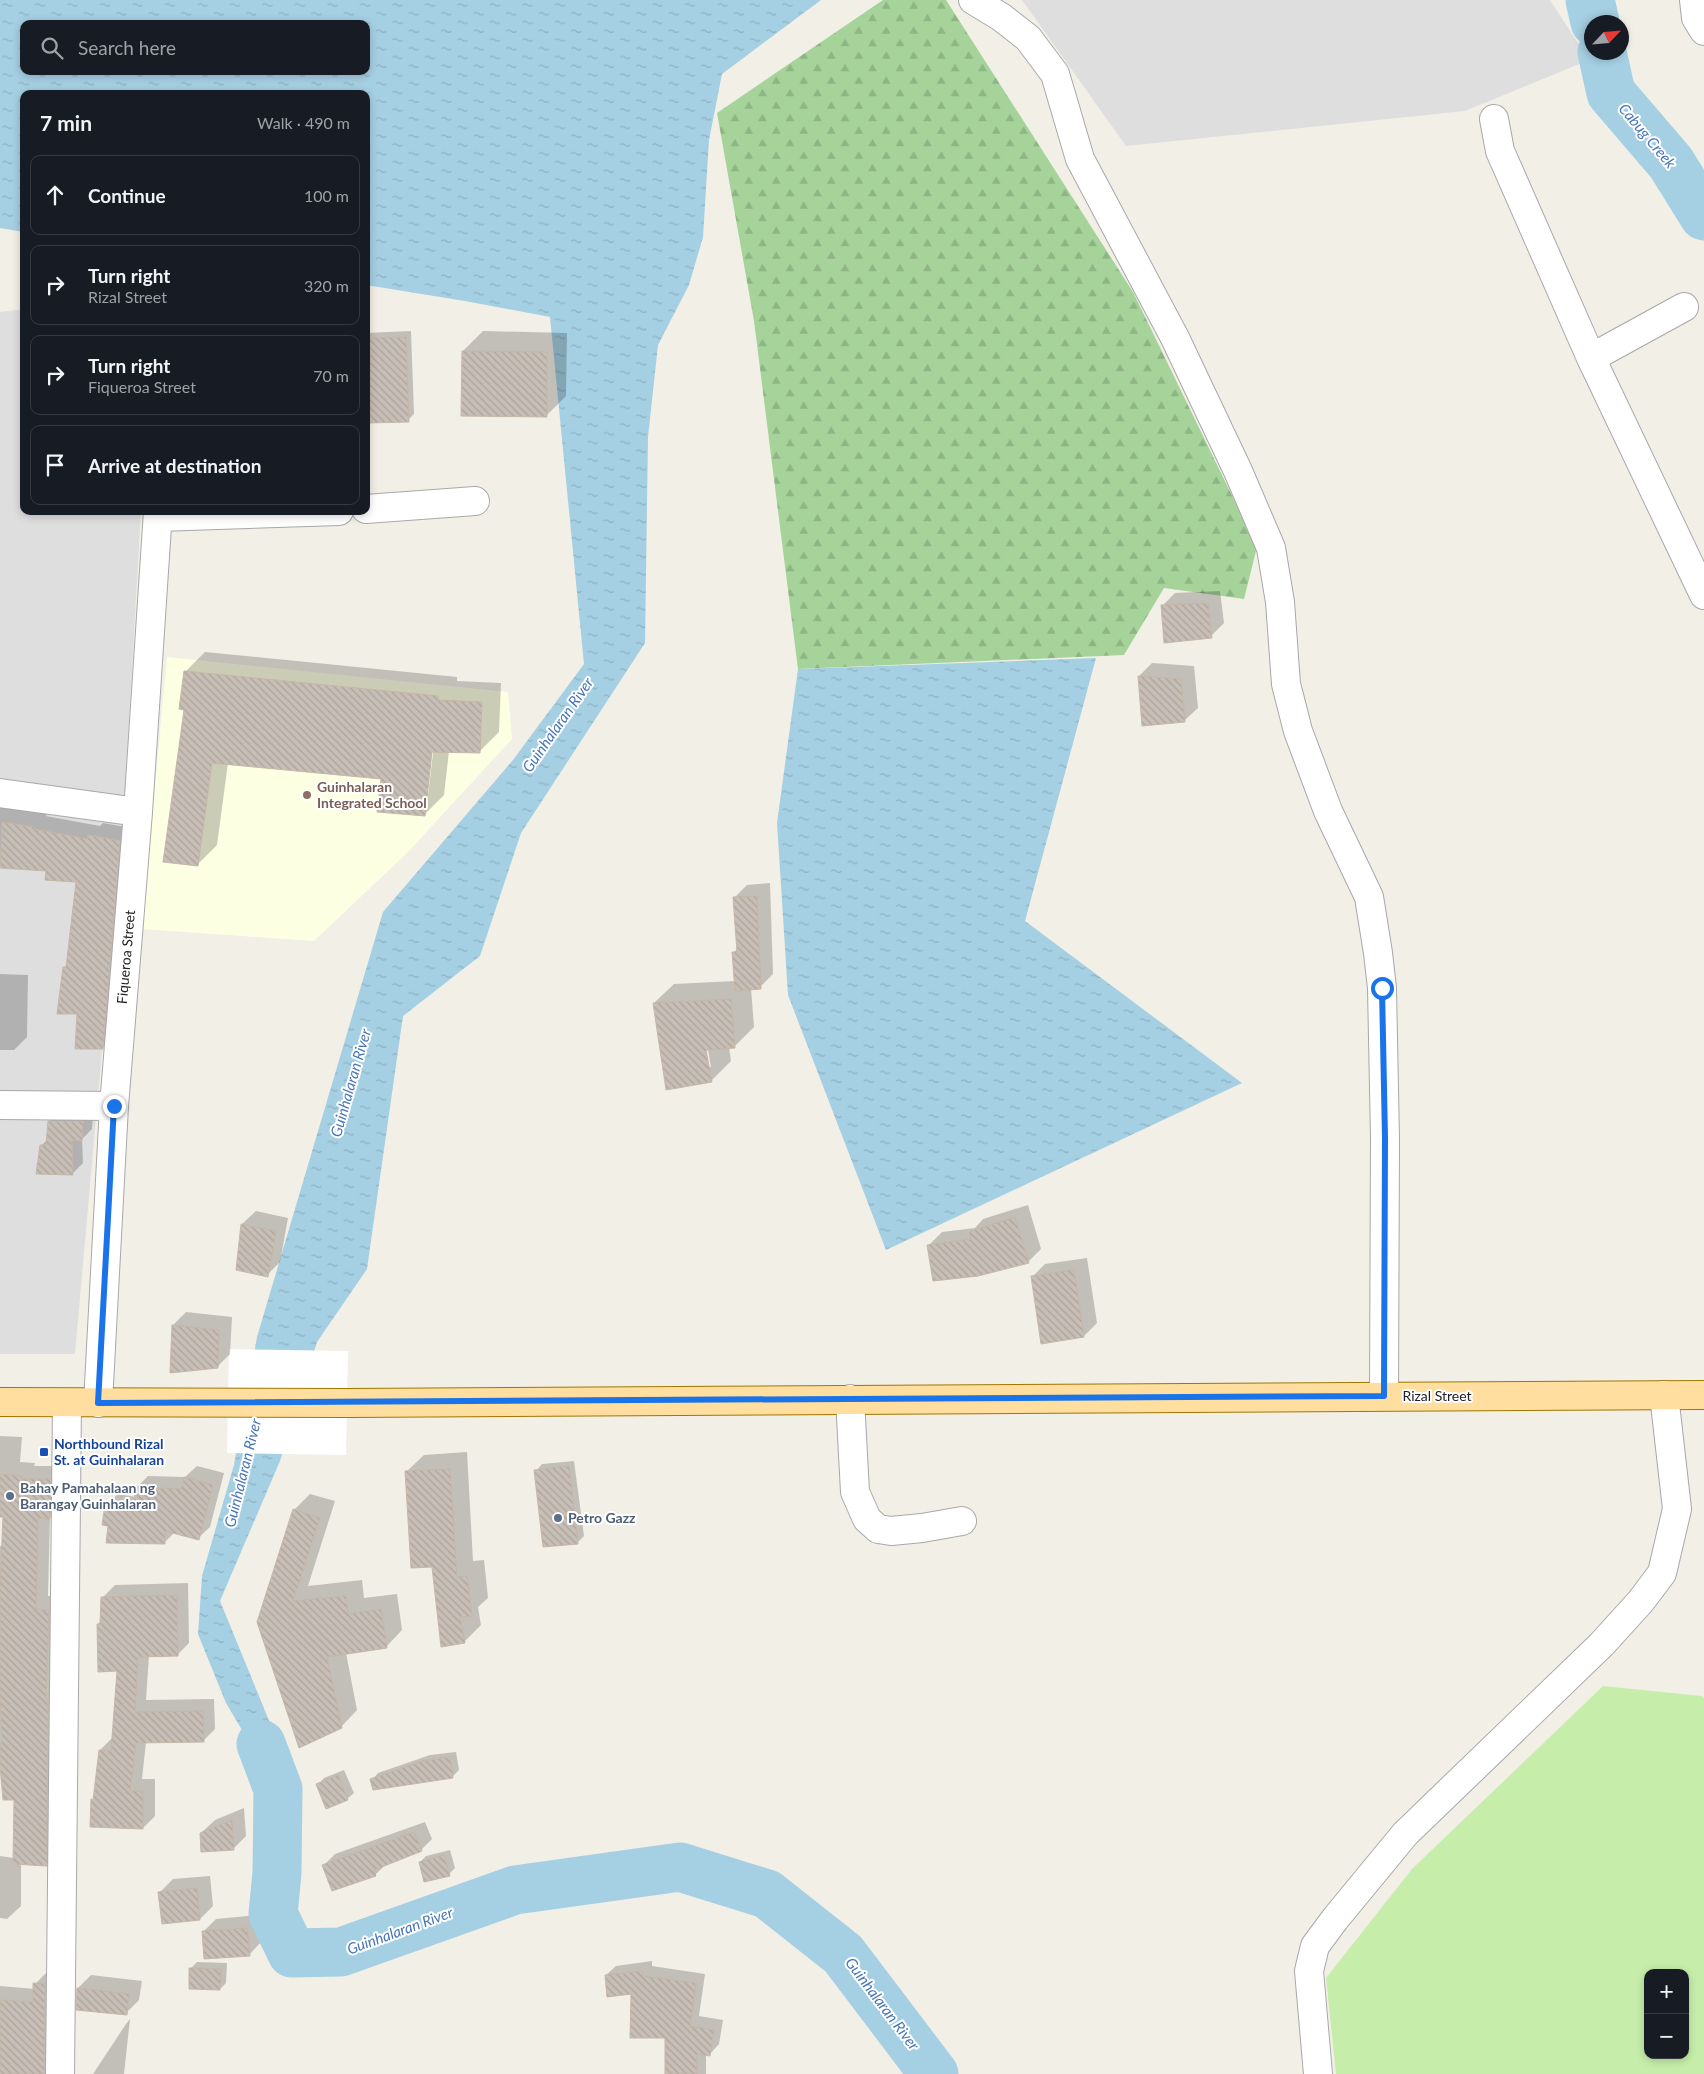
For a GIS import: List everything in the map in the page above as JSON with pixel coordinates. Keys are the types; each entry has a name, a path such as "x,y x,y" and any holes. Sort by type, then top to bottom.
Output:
{"main road":[{"name":"Rizal Street","path":"0,1402 1704,1395"}],"street":[{"path":"973,0 1001,17 1028,38 1055,74 1080,159 1174,338 1238,471 1271,548 1280,602 1286,684 1298,731 1328,811 1368,897 1378,953 1382,988 1385,1138 1384,1396"},
{"path":"1694,0 1696,18 1704,32"},
{"path":"1494,119 1500,151 1591,358 1704,595"},
{"path":"1591,358 1684,307"},
{"path":"370,509 475,501"},
{"name":"Fiqueroa Street","path":"98,1403 114,1106 138,812 158,515"},
{"path":"0,792 138,812"},
{"path":"0,1105 114,1106"},
{"path":"1318,2074 1308,1971 1316,1946 1334,1919 1405,1834 1602,1644 1641,1601 1662,1573 1677,1509 1664,1395"},
{"path":"850,1399 855,1492 867,1519 878,1529 891,1531 962,1521"},
{"path":"60,2074 67,1403"}],"shaded area":[{"path":"1022,0 1550,0 1584,52 1584,60 1589,60 1465,111 1126,146"},
{"path":"20,310 20,515 141,515 125,792 75,1354 0,1354 0,312"},
{"name":"Guinhalaran Integrated School","path":"167,657 508,692 512,739 408,852 314,941 142,929"}],"green space":[{"path":"883,0 946,0 1133,292 1257,547 1244,599 1164,588 1124,655 798,669 754,321 717,113"},
{"path":"1603,1686 1702,1696 1704,1698 1704,2074 1336,2074 1326,1978 1412,1869"}],"water":[{"path":"0,0 821,0 722,74 709,140 703,237 689,285 658,345 648,437 645,643 521,833 480,956 403,1016 367,1269 317,1342 280,1461 220,1601 284,1757 288,1807 273,1807 255,1752 226,1703 198,1634 202,1576 234,1465 257,1337 383,912 513,760 584,664 550,317 370,286 370,90 20,90 20,231 0,228"},
{"path":"1096,658 1025,921 1242,1083 886,1250 788,995 777,823 798,669"}],"pier":[{"path":"229,1349 348,1351 346,1455 227,1453"}],"building":[{"path":"406,337 409,422 370,423 370,338"},
{"path":"462,351 547,352 547,417 461,416"},
{"path":"1208,603 1212,638 1164,643 1161,605"},
{"path":"184,671 438,696 438,700 482,702 480,753 432,752 425,816 377,812 381,779 212,763 198,866 163,862 184,710 179,709"},
{"path":"1138,676 1181,679 1185,722 1142,726"},
{"path":"2,822 88,839 88,835 120,841 103,1049 75,1049 77,1014 57,1014 63,967 66,967 76,882 45,880 46,871 0,868"},
{"path":"757,896 761,989 735,991 732,952 737,952 733,897"},
{"path":"731,999 735,1048 706,1050 712,1082 666,1090 653,1003"},
{"path":"48,1121 83,1121 82,1141 72,1140 73,1175 36,1174 40,1145 46,1145"},
{"path":"1015,1217 1029,1263 978,1276 933,1281 927,1245 971,1239 969,1232"},
{"path":"241,1224 276,1231 268,1277 236,1270"},
{"path":"1074,1270 1084,1337 1041,1344 1031,1276"},
{"path":"172,1325 219,1330 218,1368 170,1373"},
{"path":"569,1466 578,1544 543,1547 534,1470"},
{"path":"450,1469 457,1577 467,1576 472,1616 460,1617 465,1643 441,1647 432,1567 411,1568 405,1471"},
{"path":"0,1474 22,1476 22,1479 51,1479 50,1519 38,1518 36,1609 49,1610 46,1698 48,1698 47,1866 13,1864 14,1800 3,1800 0,1766 0,1744 2,1744 0,1585 3,1517 0,1517"},
{"path":"184,1477 213,1485 199,1540 165,1531 165,1544 106,1543 108,1526 102,1525 105,1505 134,1510 135,1487 181,1489"},
{"path":"293,1509 320,1518 293,1601 346,1596 348,1614 381,1609 387,1648 327,1657 342,1728 299,1748 257,1622"},
{"path":"177,1595 178,1656 138,1657 135,1712 203,1711 204,1742 136,1743 130,1791 143,1791 143,1829 90,1827 91,1799 93,1800 99,1750 111,1751 117,1671 98,1672 97,1624 100,1624 101,1597"},
{"path":"450,1757 453,1778 373,1790 370,1779 422,1761"},
{"path":"338,1775 348,1800 326,1809 316,1784"},
{"path":"232,1820 234,1850 201,1852 200,1833"},
{"path":"414,1832 422,1851 374,1870 376,1876 332,1891 322,1865"},
{"path":"444,1855 450,1876 424,1882 419,1862"},
{"path":"197,1888 200,1920 162,1924 158,1892"},
{"path":"247,1928 250,1956 204,1959 202,1931"},
{"path":"189,1968 221,1969 220,1990 189,1989"},
{"path":"642,1971 643,1976 696,1983 690,2026 714,2030 710,2056 697,2054 697,2074 665,2074 665,2038 630,2038 631,1994 607,1997 605,1975"},
{"path":"33,1983 45,1984 44,2074 0,2074 0,2000 33,2002"},
{"path":"77,1988 129,1994 127,2015 76,2010"}],"waterway":[{"name":"Cabug Creek","path":"1590,0 1593,15"},
{"name":"Cabug Creek","path":"1604,60 1611,93 1671,163 1704,216"},
{"name":"Guinhalaran River","path":"261,1744 278,1789 277,1873 273,1914 292,1953 341,1952 515,1890 680,1867 767,1894 843,1954 934,2074"}],"place":[{"name":"Guinhalaran Integrated School","path":"307,795"},
{"name":"Northbound Rizal St. at Guinhalaran","path":"44,1452"},
{"name":"Bahay Pamahalaan ng Barangay Guinhalaran","path":"10,1496"},
{"name":"Petro Gazz","path":"558,1518"}],"route":[{"path":"114,1106 98,1403 1384,1396 1385,1138 1382,988"}]}
